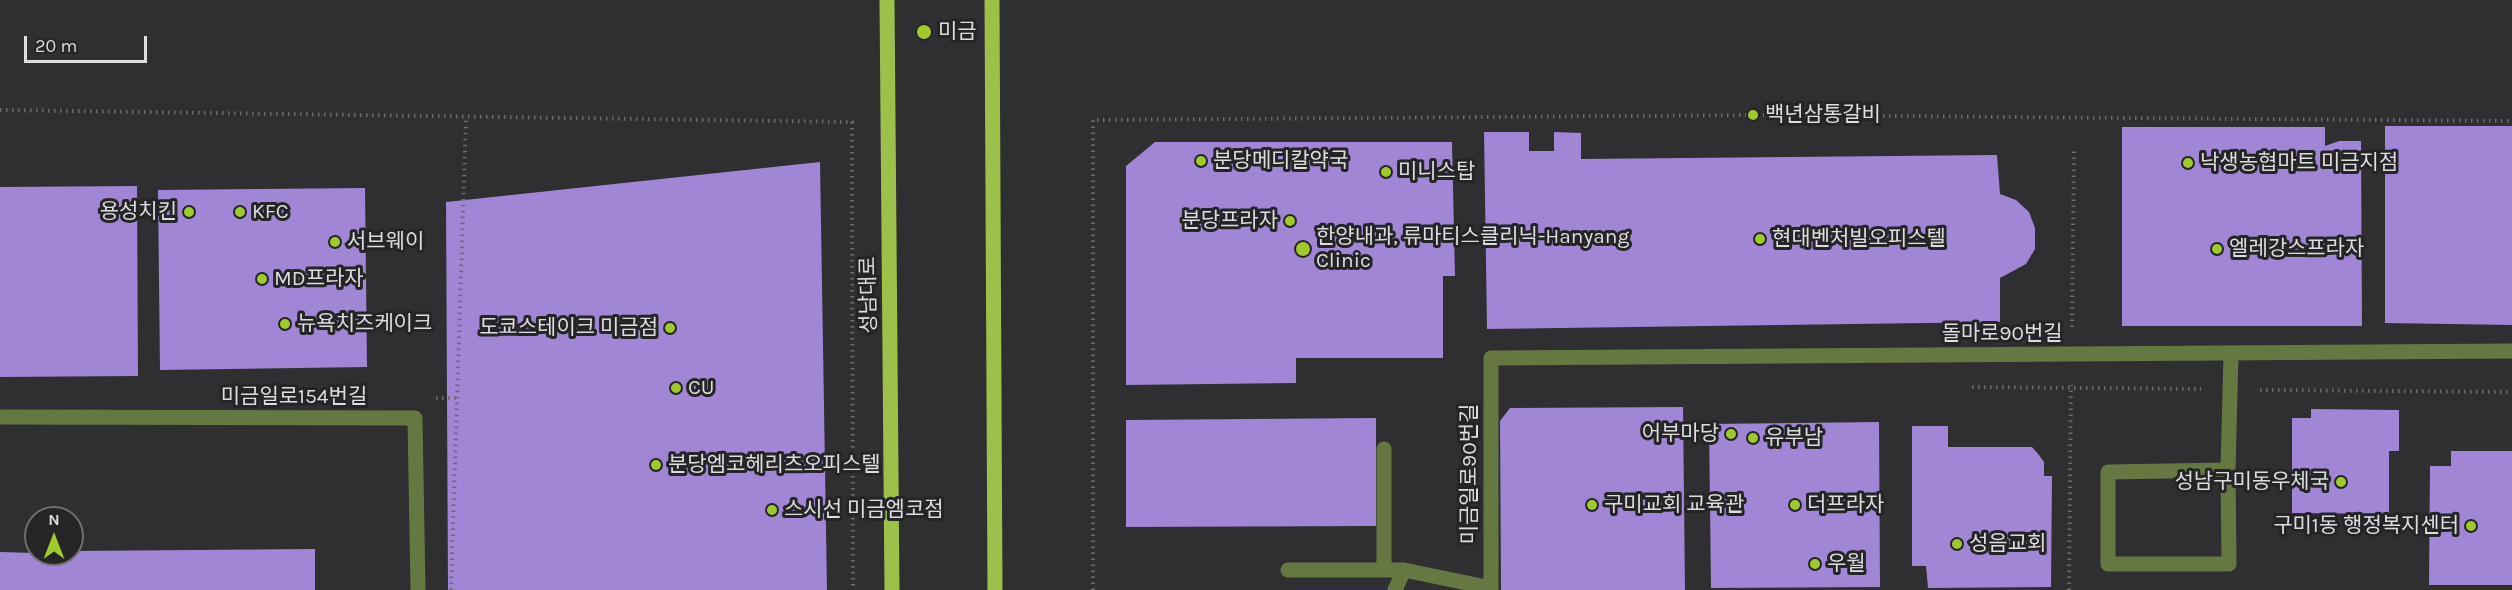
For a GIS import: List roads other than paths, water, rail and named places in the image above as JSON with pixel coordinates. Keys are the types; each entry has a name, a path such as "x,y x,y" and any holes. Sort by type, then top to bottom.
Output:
{"main road":[{"name":"성남대로","path":"887,0 892,590"},
{"path":"992,0 996,590"}],"street":[{"name":"돌마로90번길","path":"1491,358 2512,351"},
{"path":"2228,470 2108,472 2108,564 2229,564 2228,470 2231,354"},
{"name":"미금일로90번길","path":"1491,358 1491,589"},
{"name":"미금일로154번길","path":"0,417 415,418 418,590"},
{"path":"1384,449 1384,570"},
{"path":"1288,570 1404,570 1491,589"},
{"path":"1395,590 1404,570"}],"place":[{"name":"미금","path":"924,32"},
{"name":"백년삼통갈비","path":"1753,115"},
{"name":"분당메디칼약국","path":"1201,161"},
{"name":"낙생농협마트 미금지점","path":"2188,163"},
{"name":"미니스탑","path":"1386,172"},
{"name":"용성치킨","path":"189,212"},
{"name":"KFC","path":"240,212"},
{"name":"분당프라자","path":"1290,221"},
{"name":"현대벤처빌오피스텔","path":"1760,239"},
{"name":"서브웨이","path":"335,242"},
{"name":"한양내과, 류마티스클리닉-Hanyang Clinic","path":"1303,249"},
{"name":"엘레강스프라자","path":"2217,249"},
{"name":"MD프라자","path":"262,279"},
{"name":"뉴욕치즈케이크","path":"285,324"},
{"name":"도쿄스테이크 미금점","path":"670,328"},
{"name":"CU","path":"676,388"},
{"name":"어부마당","path":"1731,434"},
{"name":"유부남","path":"1753,438"},
{"name":"분당엠코헤리츠오피스텔","path":"656,465"},
{"name":"성남구미동우체국","path":"2341,482"},
{"name":"구미교회 교육관","path":"1592,505"},
{"name":"더프라자","path":"1795,505"},
{"name":"스시선 미금엠코점","path":"772,510"},
{"name":"구미1동 행정복지센터","path":"2471,526"},
{"name":"성음교회","path":"1957,544"},
{"name":"우월","path":"1815,564"}]}
